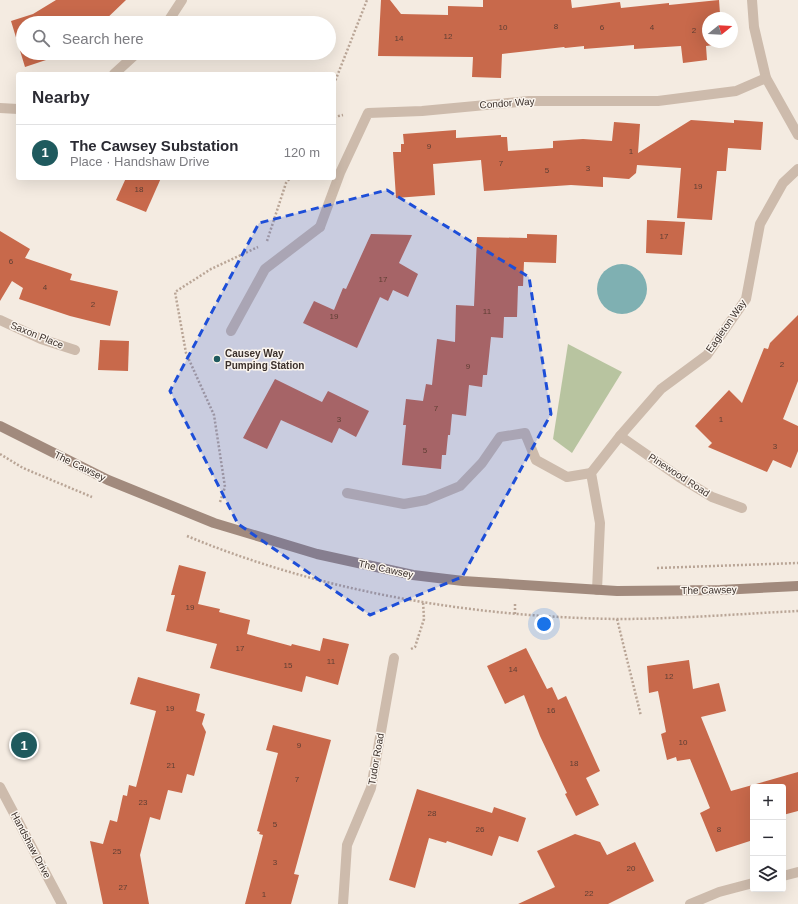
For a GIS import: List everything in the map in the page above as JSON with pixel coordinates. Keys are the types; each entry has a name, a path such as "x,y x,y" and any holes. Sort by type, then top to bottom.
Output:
{"street":[{"path":"172,16 182,0"},
{"path":"752,0 754,26 766,78 798,136"},
{"path":"116,72 129,60"},
{"name":"Condor Way","path":"231,330 265,269 320,226 340,173 368,113 529,101 658,101 736,91 766,78"},
{"path":"0,108 16,109"},
{"name":"Eagleton Way","path":"591,473 620,436 661,389 707,355 746,299 760,224 783,183 798,169"},
{"name":"Saxon Place","path":"0,320 41,339 75,350"},
{"name":"The Cawsey","path":"0,426 108,480 214,523 317,554 413,575 463,581 597,590 720,590 798,586"},
{"path":"347,493 404,504 426,500 460,486 482,463 500,437 525,433 536,460 567,477 591,473 600,523 597,590"},
{"name":"Pinewood Road","path":"620,436 705,493 742,508"},
{"name":"Tudor Road","path":"343,904 347,845 372,788 394,658"},
{"name":"Handshaw Drive","path":"0,787 62,904"},
{"path":"786,875 798,872"},
{"path":"695,903 719,892 750,884"}],"path":[{"path":"336,79 368,0"},
{"path":"655,568 798,563"},
{"path":"394,658 415,647 424,619 423,602"},
{"path":"617,619 641,716"}],"highlighted area":[{"path":"387,190 529,277 551,414 462,577 370,615 238,524 170,391 259,223"}],"green space":[{"path":"568,344 622,372 572,453 553,439"}],"water":[{"path":"617,264 627,264 640,271 647,284 647,294 640,307 627,314 617,314 608,310 601,303 597,294 597,284 601,275 608,268"}],"building":[{"path":"56,0 126,0 109,16 27,16 33,14"},
{"path":"381,0 390,0 401,14 448,15 448,6 483,7 483,0 571,0 572,8 620,2 621,8 719,0 720,12 702,12 702,48 706,48 707,60 683,63 681,46 634,49 634,45 584,49 584,46 564,47 502,54 501,78 472,77 473,57 378,56"},
{"path":"16,19 16,37 11,21"},
{"path":"23,60 46,60 25,67"},
{"path":"691,120 734,123 734,120 763,122 761,150 728,148 726,171 717,171 712,220 677,218 681,168 637,165 636,173 629,179 603,177 603,187 571,185 484,191 481,160 433,164 435,195 396,198 393,152 401,152 401,144 404,144 403,134 456,130 456,138 501,135 501,137 507,137 508,151 553,148 553,141 583,139 612,141 614,122 640,124 638,153"},
{"path":"125,180 160,180 146,212 116,200"},
{"path":"647,220 685,222 682,255 646,253"},
{"path":"0,231 30,249 25,258 72,274 70,280 118,291 110,326 70,316 19,299 23,288 12,281 0,301"},
{"path":"371,234 412,235 399,263 418,274 408,297 393,290 388,301 380,297 357,348 303,323 314,301 334,310 343,288 346,289"},
{"path":"527,234 557,235 556,263 524,262 523,286 518,286 517,317 504,317 503,338 491,337 487,375 483,375 482,387 469,385 466,416 452,414 446,455 442,455 441,469 402,465 406,425 403,425 406,399 423,401 426,384 432,385 437,339 455,342 456,305 474,306 477,237 527,238"},
{"path":"798,315 798,381 783,419 798,426 798,451 791,468 773,460 767,472 708,447 712,443 695,426 729,390 742,403 764,348 768,349 770,343"},
{"path":"100,340 129,341 128,371 98,370"},
{"path":"275,379 322,402 328,391 369,411 356,437 339,428 332,443 281,420 267,449 243,438"},
{"path":"179,565 206,572 198,604 220,609 219,612 250,620 247,634 291,646 292,644 320,651 323,638 349,644 338,685 306,676 302,692 210,668 217,644 166,631 175,595 171,595"},
{"path":"526,648 547,689 552,687 558,700 566,696 600,771 586,778 599,805 576,816 565,794 567,793 540,736 524,695 505,704 487,666"},
{"path":"689,660 693,689 719,683 726,711 701,717 731,791 750,786 750,841 716,852 700,813 710,808 690,759 677,761 676,757 667,760 661,734 666,732 658,691 649,693 647,666"},
{"path":"138,677 200,694 196,711 205,714 202,724 206,732 194,776 187,774 182,793 168,790 160,820 150,817 140,855 149,904 103,904 90,841 103,844 110,820 117,822 123,795 127,796 129,785 136,787 156,711 130,704"},
{"path":"273,725 331,740 294,874 299,875 291,904 245,904 263,835 259,834 260,832 257,831 278,753 266,750"},
{"path":"798,772 798,811 786,814 786,784 756,784"},
{"path":"417,789 492,813 494,807 526,818 518,842 499,836 492,856 447,841 446,843 429,838 415,888 389,880"},
{"path":"575,834 600,842 607,855 635,842 654,881 608,904 518,904 555,887 537,851"}],"place":[{"name":"Causey Way Pumping Station","path":"217,359"},
{"name":"The Cawsey Substation","path":"24,745"}]}
